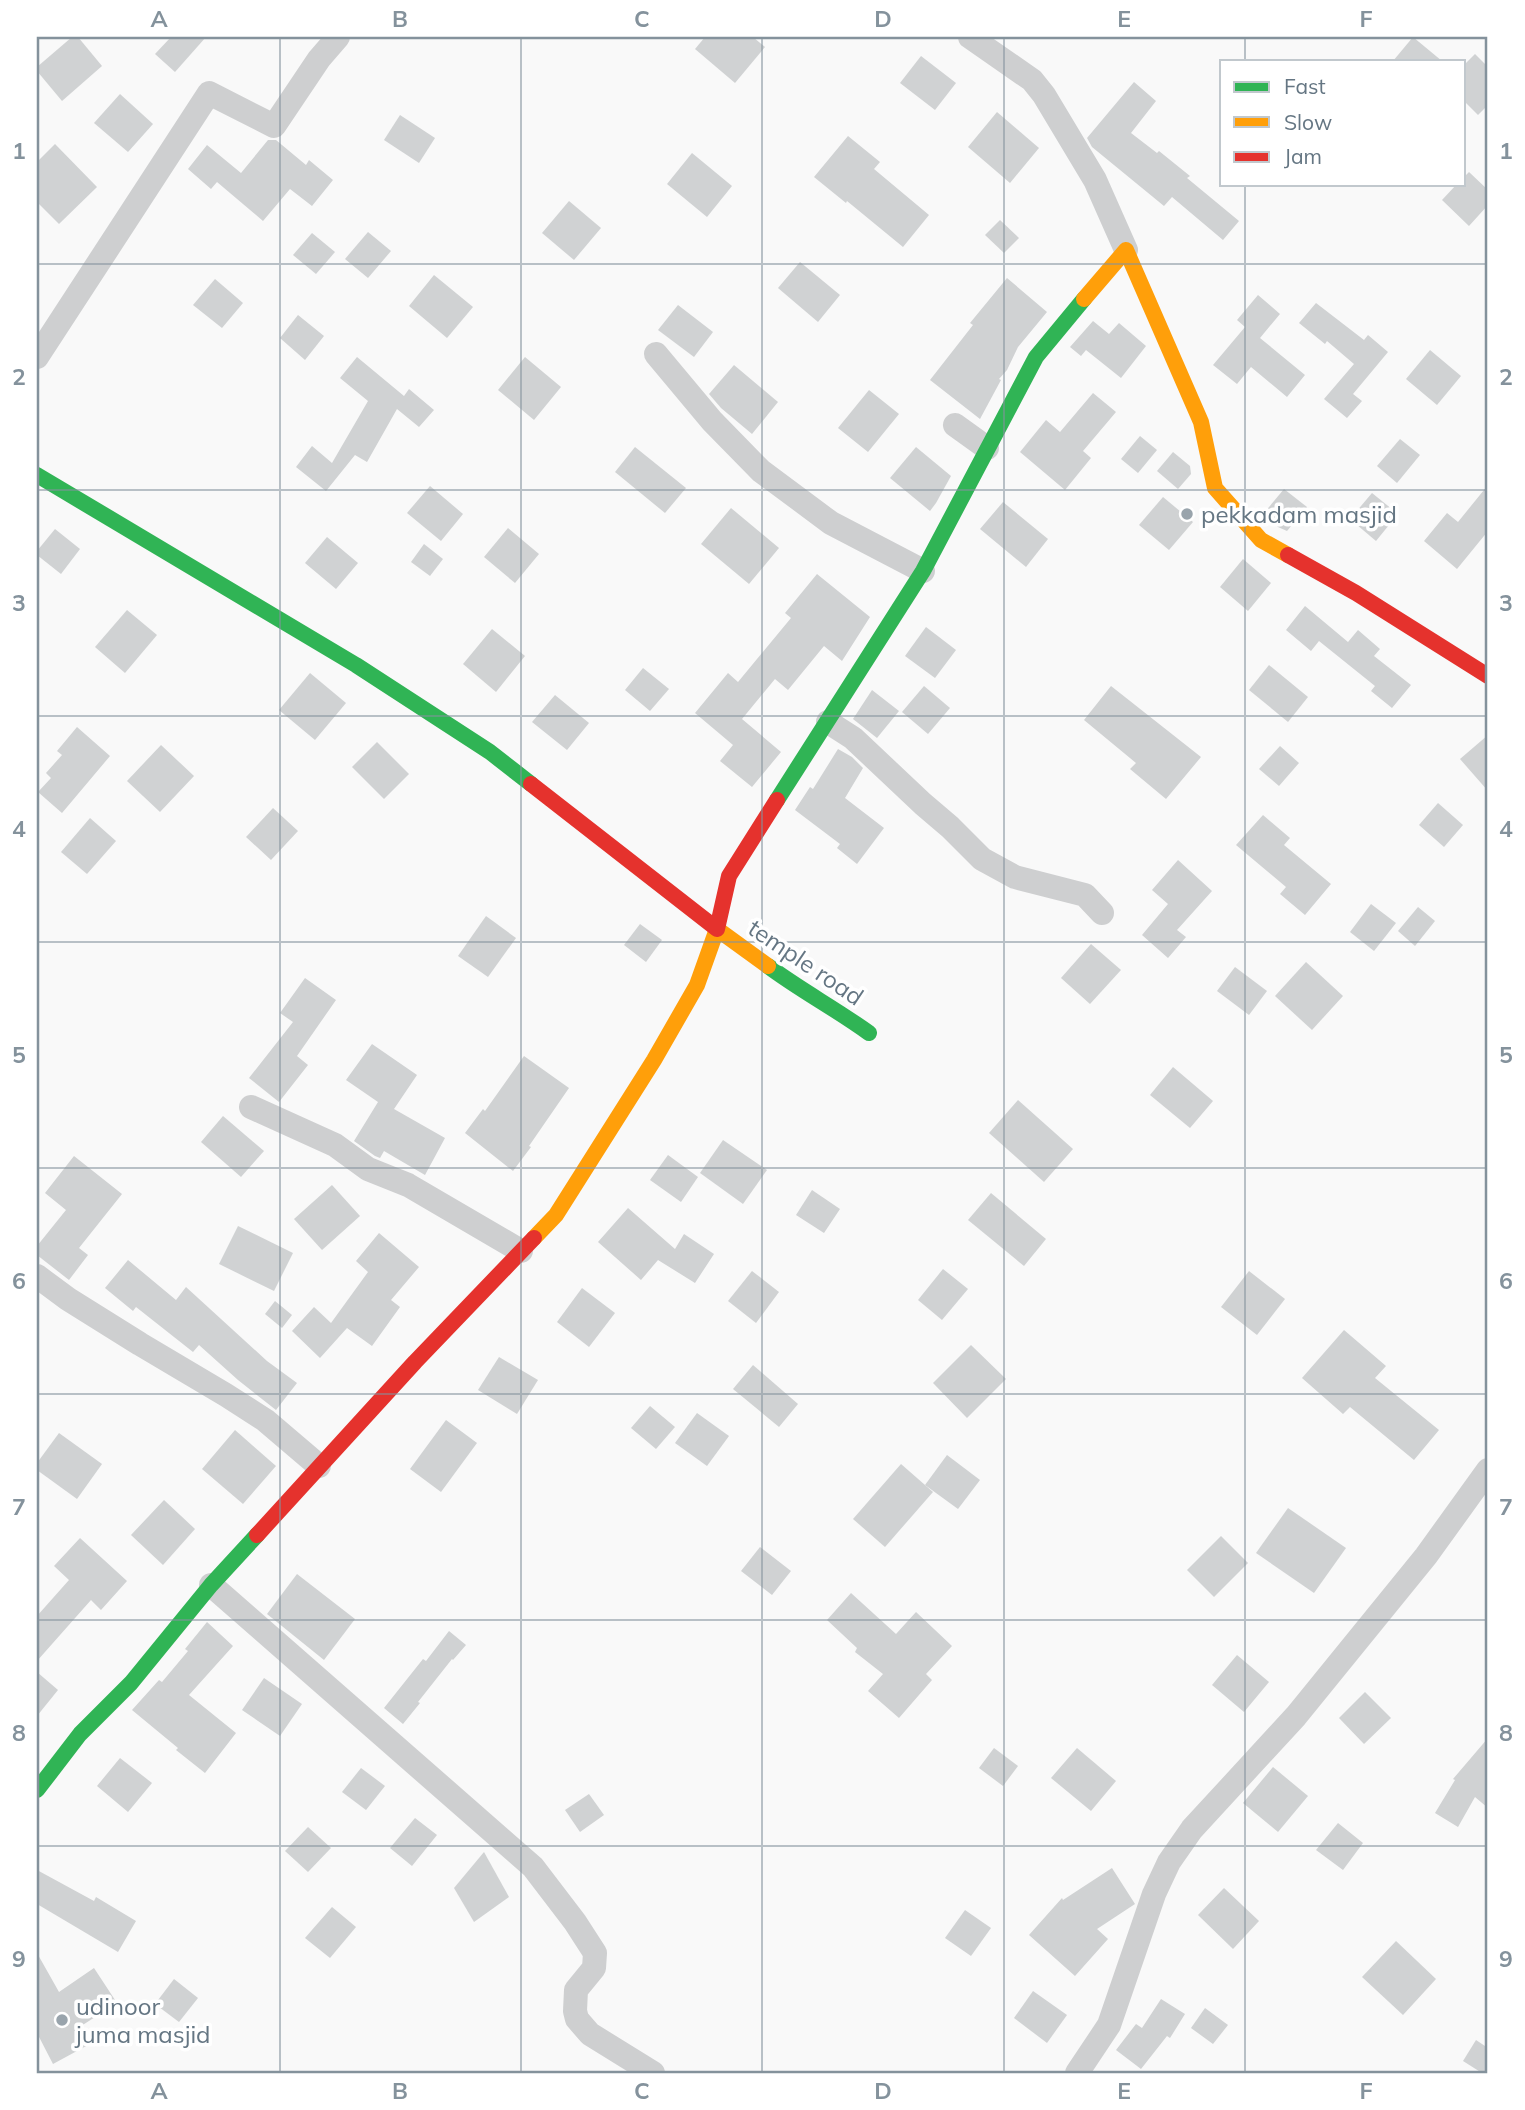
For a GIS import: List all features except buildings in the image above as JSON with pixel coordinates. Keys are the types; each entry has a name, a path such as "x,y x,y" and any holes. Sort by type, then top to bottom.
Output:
{"street":[{"path":"37,357 209,93 274,126 319,59 338,37"},
{"path":"970,37 1032,80 1065,128 1095,180 1201,422 1215,488 1261,540 1356,593 1488,676"},
{"path":"37,1790 80,1734 131,1683 211,1585 415,1362 556,1214 654,1060 697,985 717,929 729,876 923,571 1036,357 1126,250"},
{"path":"656,354 712,421 761,471 831,523 923,571"},
{"path":"955,425 986,448"},
{"name":"temple road","path":"37,475 356,664 490,752 717,929 797,987 869,1033"},
{"path":"828,722 853,738 982,859 1015,877 1085,895 1102,913"},
{"path":"251,1107 335,1145 368,1169 408,1185 521,1251"},
{"path":"37,1276 77,1306 265,1420 319,1466"},
{"path":"1077,2073 1109,2025 1154,1894 1169,1861 1192,1829 1296,1716 1426,1556 1488,1470"},
{"path":"211,1585 533,1867 595,1953 594,1968 576,1990 577,2019 590,2034 653,2073"}],"traffic: fast":[{"path":"777,800 923,571 1036,357 1084,299"},
{"path":"37,475 356,665 490,752 531,784"},
{"path":"768,966 869,1033"},
{"path":"37,1790 80,1734 131,1683 211,1585 257,1535"}],"traffic: slow":[{"path":"1084,299 1126,250 1201,422 1215,488 1261,540 1288,555"},
{"path":"534,1238 556,1215 654,1060 697,985 717,929 768,966"}],"traffic: jam":[{"path":"1288,555 1356,593 1488,676"},
{"path":"531,784 717,929 729,876 777,800"},
{"path":"257,1535 415,1362 534,1238"}],"place":[{"name":"pekkadam masjid","path":"1187,514"},
{"name":"udinoor juma masjid","path":"62,2020"}]}
